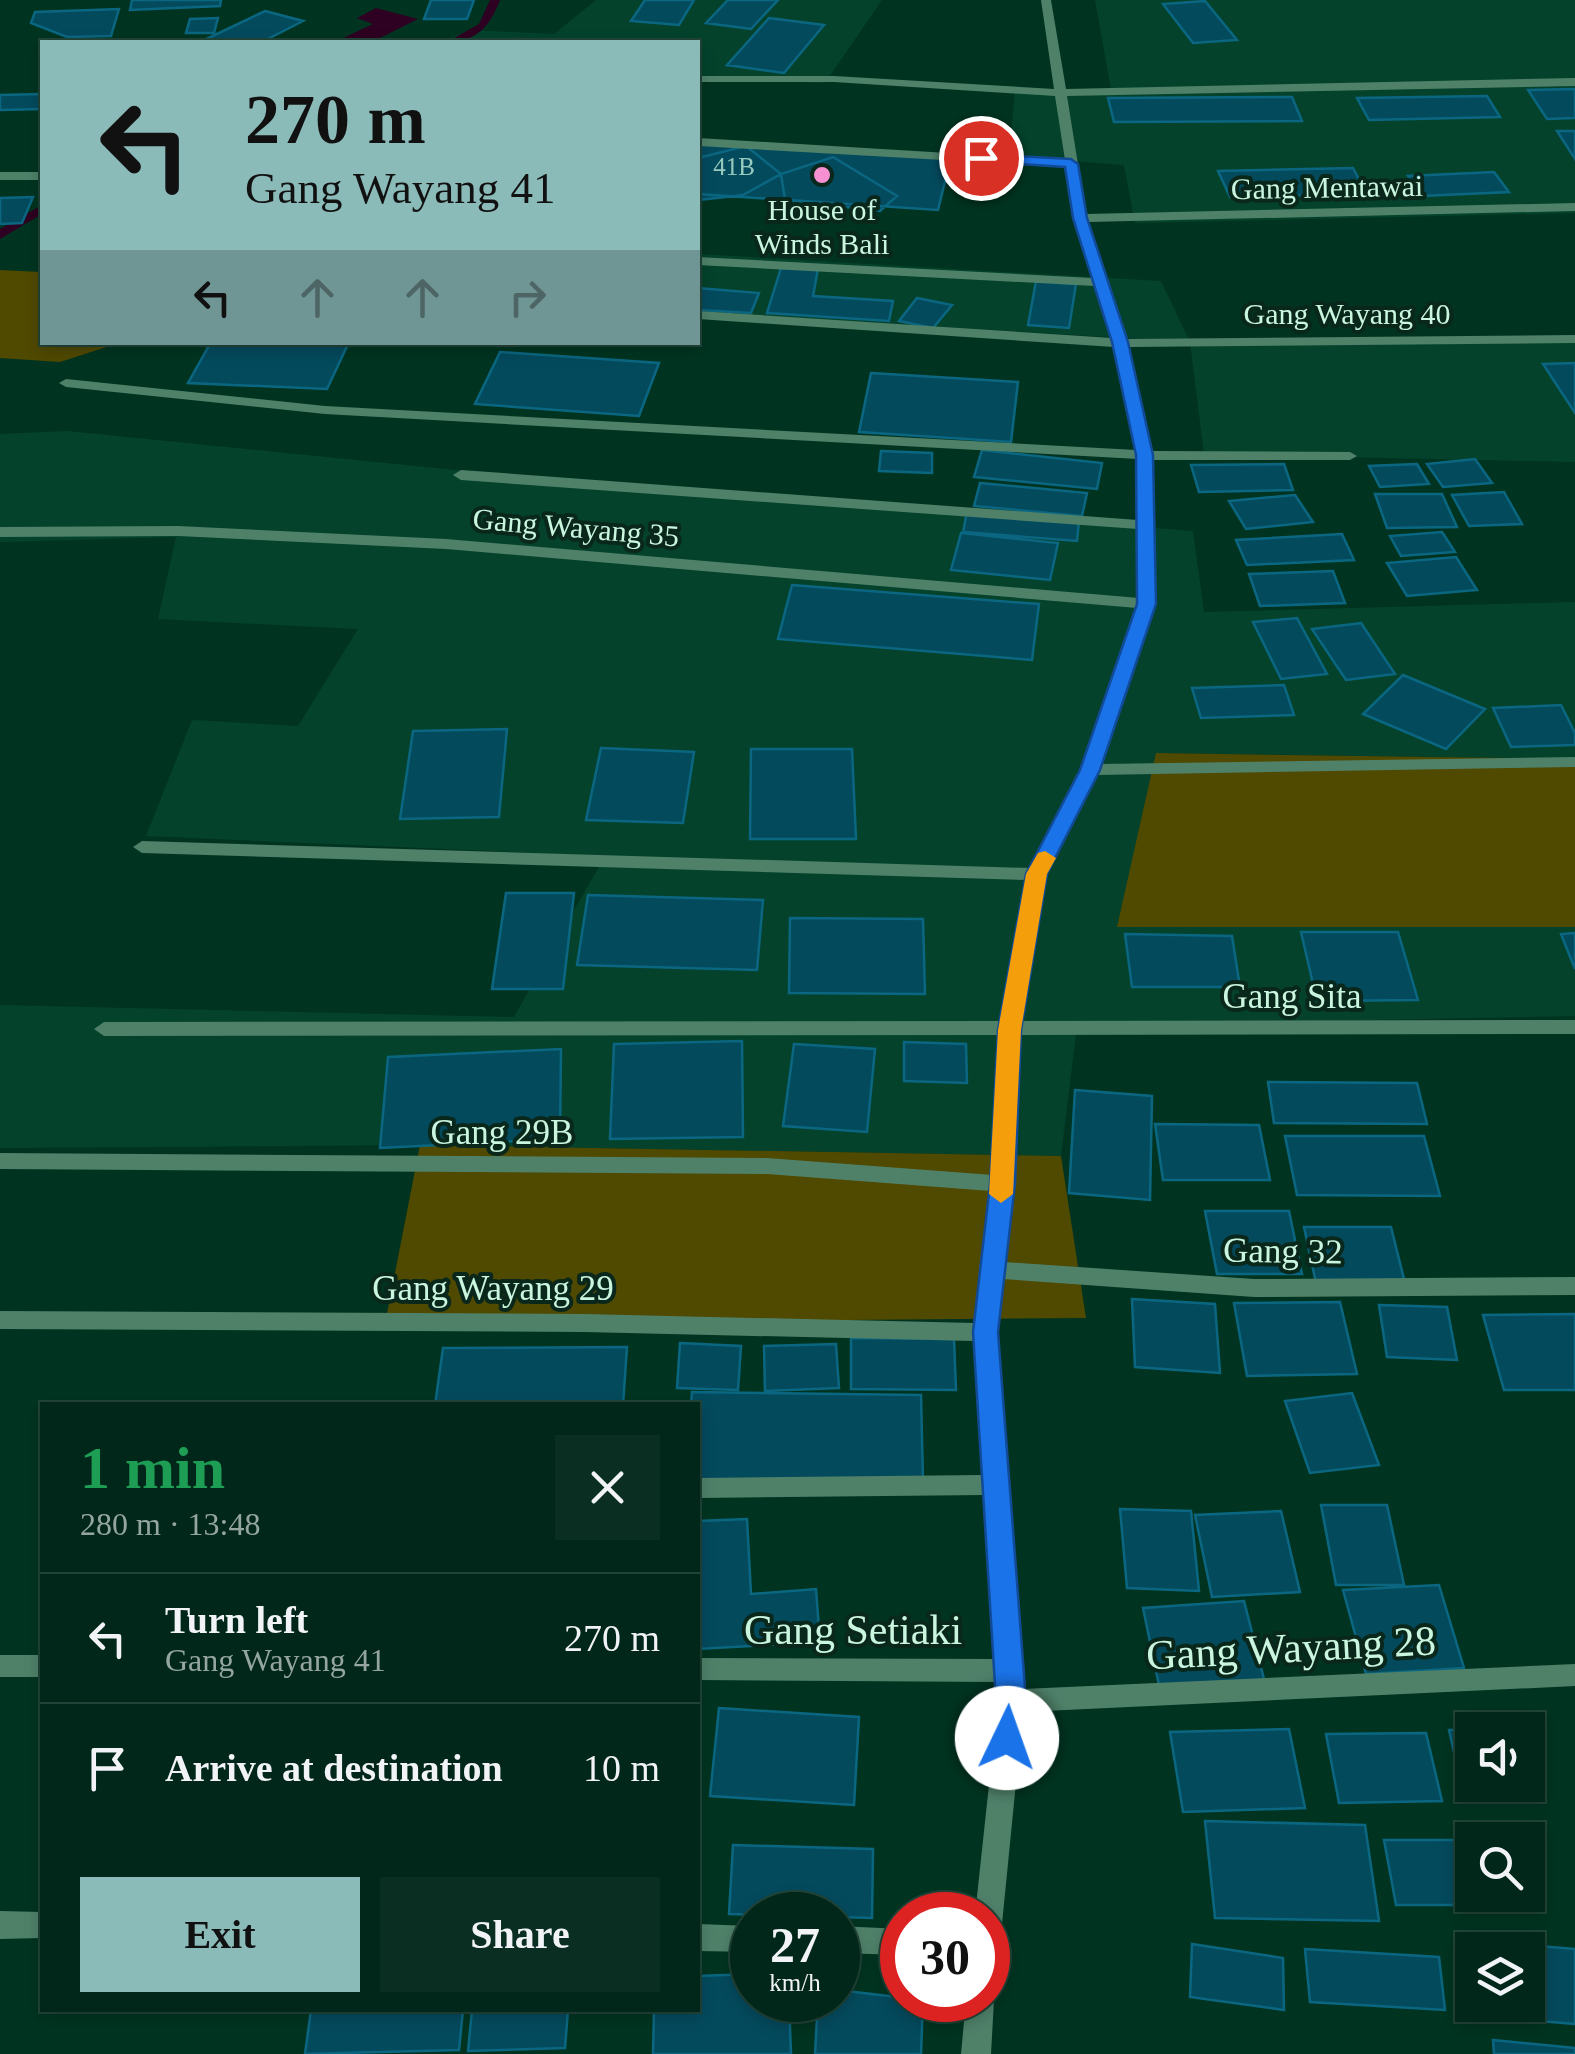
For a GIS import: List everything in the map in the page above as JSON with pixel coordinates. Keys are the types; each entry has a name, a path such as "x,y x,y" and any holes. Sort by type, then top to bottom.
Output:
{"street":[{"path":"991,1892 1011,1701 986,1332 1002,1184 1010,1030 1036,874 1090,770 1146,604 1144,455 1120,342 1097,282 1080,218 1046,0"},
{"path":"700,79 834,79 1060,92 1575,82"},
{"path":"700,142 1071,164"},
{"path":"0,176 40,176"},
{"name":"Gang Mentawai","path":"1080,218 1575,207"},
{"path":"700,260 1097,282"},
{"name":"Gang Wayang 40","path":"700,315 1120,342 1575,339"},
{"path":"66,383 325,410 1144,455 1350,456"},
{"path":"460,475 1146,524"},
{"name":"Gang Wayang 35","path":"0,532 178,530 446,544 1146,604"},
{"path":"1090,770 1575,762"},
{"path":"142,847 1036,874"},
{"name":"Gang Sita","path":"104,1029 1575,1027"},
{"name":"Gang 29B","path":"0,1161 768,1166 1002,1184"},
{"name":"Gang 32","path":"990,1270 1254,1288 1575,1286"},
{"name":"Gang Wayang 29","path":"0,1320 564,1323 986,1332"},
{"path":"700,1488 995,1485"},
{"path":"0,1666 40,1666"},
{"name":"Gang Setiaki","path":"700,1669 1009,1671"},
{"name":"Gang Wayang 28","path":"1011,1701 1575,1675"},
{"path":"0,1925 40,1926"},
{"path":"700,1938 730,1939"},
{"path":"976,2054 978,2022"}],"shaded area":[{"path":"596,0 882,0 825,83 700,78 700,40 445,40 470,30 554,34"},
{"path":"1095,0 1575,0 1575,213 1135,223 1124,165 1009,156 1015,91 1112,95"},
{"path":"376,8 418,19 376,40 339,40 373,24 357,18"},
{"path":"700,254 1161,281 1190,342 700,312"},
{"path":"0,270 40,272 40,345 113,345 60,362 0,358"},
{"path":"1575,340 1575,462 1204,454 1190,342"},
{"path":"67,431 584,483 1193,531 1204,612 1575,602 1575,759 1157,753 1118,927 1575,927 1575,1016 1077,1026 1061,1156 420,1145 0,1148 0,1005 514,1017 605,856 146,836 192,720 298,726 358,629 158,619 176,537 0,542 0,434"},
{"path":"1156,753 1575,759 1575,927 1117,927"},
{"path":"420,1145 1061,1156 1086,1318 385,1324"}],"building":[{"path":"132,0 221,0 220,6 130,10"},
{"path":"431,0 474,0 467,19 424,19"},
{"path":"645,0 694,0 679,25 631,21"},
{"path":"728,0 778,0 751,29 706,23"},
{"path":"1205,1 1237,40 1193,43 1163,4"},
{"path":"119,9 111,36 67,37 31,23 35,12"},
{"path":"265,11 303,21 266,40 204,40"},
{"path":"218,18 214,33 186,33 190,19"},
{"path":"769,18 824,25 784,73 727,65"},
{"path":"1575,89 1575,118 1547,119 1528,90"},
{"path":"40,94 40,109 0,110 0,95"},
{"path":"1487,96 1500,117 1369,120 1357,98"},
{"path":"1292,97 1302,121 1114,122 1108,98"},
{"path":"1557,131 1575,131 1575,159"},
{"name":"House of Winds Bali","path":"700,143 951,157 938,210 700,194"},
{"path":"746,146 781,174 743,195 700,200 700,158"},
{"path":"833,157 897,196 880,211 785,200 781,174"},
{"path":"1353,168 1367,194 1230,197 1218,171"},
{"path":"1494,172 1509,192 1422,196 1408,176"},
{"path":"33,197 22,223 0,224 0,198"},
{"path":"781,268 818,269 813,296 893,301 889,321 767,313"},
{"path":"1036,281 1076,284 1069,328 1028,325"},
{"path":"700,288 759,293 751,313 700,310"},
{"path":"917,298 952,305 933,328 899,321"},
{"path":"209,345 348,345 327,389 188,383"},
{"path":"500,352 659,363 639,416 475,404"},
{"path":"1575,363 1575,413 1543,364"},
{"path":"871,373 1018,382 1011,442 859,432"},
{"path":"982,450 1102,463 1097,489 974,477"},
{"path":"881,451 932,453 932,473 879,471"},
{"path":"1475,459 1492,483 1443,487 1427,464"},
{"path":"1284,464 1293,490 1199,492 1191,465"},
{"path":"1417,464 1429,484 1380,487 1369,466"},
{"path":"980,483 1087,493 1082,516 974,506"},
{"path":"1504,492 1522,524 1469,526 1452,495"},
{"path":"1375,494 1442,494 1457,527 1387,528"},
{"path":"1295,495 1313,522 1246,529 1229,501"},
{"path":"967,512 1079,521 1077,541 963,532"},
{"path":"1442,532 1455,552 1401,556 1390,536"},
{"path":"961,533 1058,543 1050,580 951,570"},
{"path":"1342,534 1354,560 1247,565 1236,540"},
{"path":"1456,557 1477,590 1407,596 1387,563"},
{"path":"1333,571 1345,603 1260,606 1249,574"},
{"path":"792,585 1039,604 1032,660 778,639"},
{"path":"1297,618 1327,674 1281,679 1253,622"},
{"path":"1361,623 1395,674 1346,680 1312,629"},
{"path":"1403,675 1485,709 1446,749 1363,714"},
{"path":"1284,685 1294,715 1201,718 1192,688"},
{"path":"1561,705 1575,733 1575,745 1511,747 1493,708"},
{"path":"507,729 499,817 400,819 413,731"},
{"path":"601,748 694,752 683,823 586,820"},
{"path":"751,749 852,749 856,839 750,839"},
{"path":"506,893 574,893 563,989 492,989"},
{"path":"588,895 763,900 757,970 577,965"},
{"path":"790,918 923,919 925,994 789,993"},
{"path":"1301,932 1398,932 1418,1000 1317,1001"},
{"path":"1575,933 1575,969 1561,934"},
{"path":"1125,934 1232,936 1240,987 1132,987"},
{"path":"742,1041 743,1137 610,1139 614,1044"},
{"path":"904,1042 966,1044 967,1083 904,1081"},
{"path":"794,1044 875,1049 867,1132 783,1126"},
{"path":"561,1049 560,1139 380,1148 388,1057"},
{"path":"1268,1082 1417,1083 1427,1124 1274,1123"},
{"path":"1075,1090 1152,1096 1150,1200 1069,1193"},
{"path":"1155,1124 1259,1125 1270,1180 1163,1180"},
{"path":"1285,1136 1424,1136 1440,1196 1297,1195"},
{"path":"1205,1211 1289,1211 1302,1274 1217,1274"},
{"path":"1304,1227 1391,1227 1405,1283 1316,1283"},
{"path":"1132,1299 1215,1304 1220,1373 1135,1367"},
{"path":"1340,1302 1357,1374 1247,1376 1234,1303"},
{"path":"1379,1305 1447,1307 1457,1360 1387,1357"},
{"path":"1575,1314 1575,1390 1504,1390 1483,1315"},
{"path":"851,1338 954,1339 956,1390 851,1389"},
{"path":"680,1343 741,1346 738,1390 677,1388"},
{"path":"836,1344 839,1388 765,1391 764,1346"},
{"path":"627,1347 623,1402 435,1402 443,1348"},
{"path":"692,1392 921,1395 923,1482 700,1479 700,1402 691,1402"},
{"path":"1352,1393 1379,1465 1310,1473 1285,1401"},
{"path":"1321,1505 1387,1505 1404,1585 1336,1585"},
{"path":"1120,1509 1191,1511 1199,1591 1127,1588"},
{"path":"1281,1511 1300,1592 1212,1597 1195,1515"},
{"path":"747,1519 751,1594 816,1589 820,1642 700,1649 700,1521"},
{"path":"1439,1585 1464,1668 1366,1674 1343,1590"},
{"path":"1244,1601 1265,1683 1160,1690 1143,1608"},
{"path":"719,1708 859,1717 854,1805 710,1796"},
{"path":"1289,1729 1305,1808 1183,1812 1170,1732"},
{"path":"1449,1730 1455,1730 1455,1757"},
{"path":"1426,1733 1442,1801 1339,1803 1326,1734"},
{"path":"1205,1821 1365,1825 1379,1921 1215,1918"},
{"path":"1384,1840 1455,1840 1455,1905 1396,1905"},
{"path":"733,1845 873,1849 872,1918 860,1918 860,1892 730,1892"},
{"path":"1192,1944 1283,1958 1284,2010 1190,1997"},
{"path":"1545,1946 1575,1949 1575,2024 1545,2022"},
{"path":"1305,1949 1439,1957 1445,2010 1310,2002"},
{"path":"730,1975 730,2022 790,2022 791,2054 653,2054 654,2012 700,2012 700,1976"},
{"path":"860,1993 880,1995 880,2022 922,2022 921,2054 815,2054 817,2022 860,2022"},
{"path":"311,2012 463,2012 459,2050 305,2054"},
{"path":"472,2012 568,2012 565,2048 468,2051"},
{"path":"1493,2040 1575,2048 1575,2054 1494,2054"}],"waterway":[{"path":"456,40 484,26 495,0"},
{"path":"0,235 40,210"}],"slow traffic":[{"path":"1001,1194 1010,1030 1036,874 1045,858"}],"place":[{"name":"House of Winds Bali","path":"822,175"}],"route":[{"path":"981,158 1071,164 1080,218 1097,282 1120,342 1144,455 1146,524 1146,604 1090,770 1036,874 1010,1030 1002,1184 986,1332 1011,1701 1007,1738"}]}
